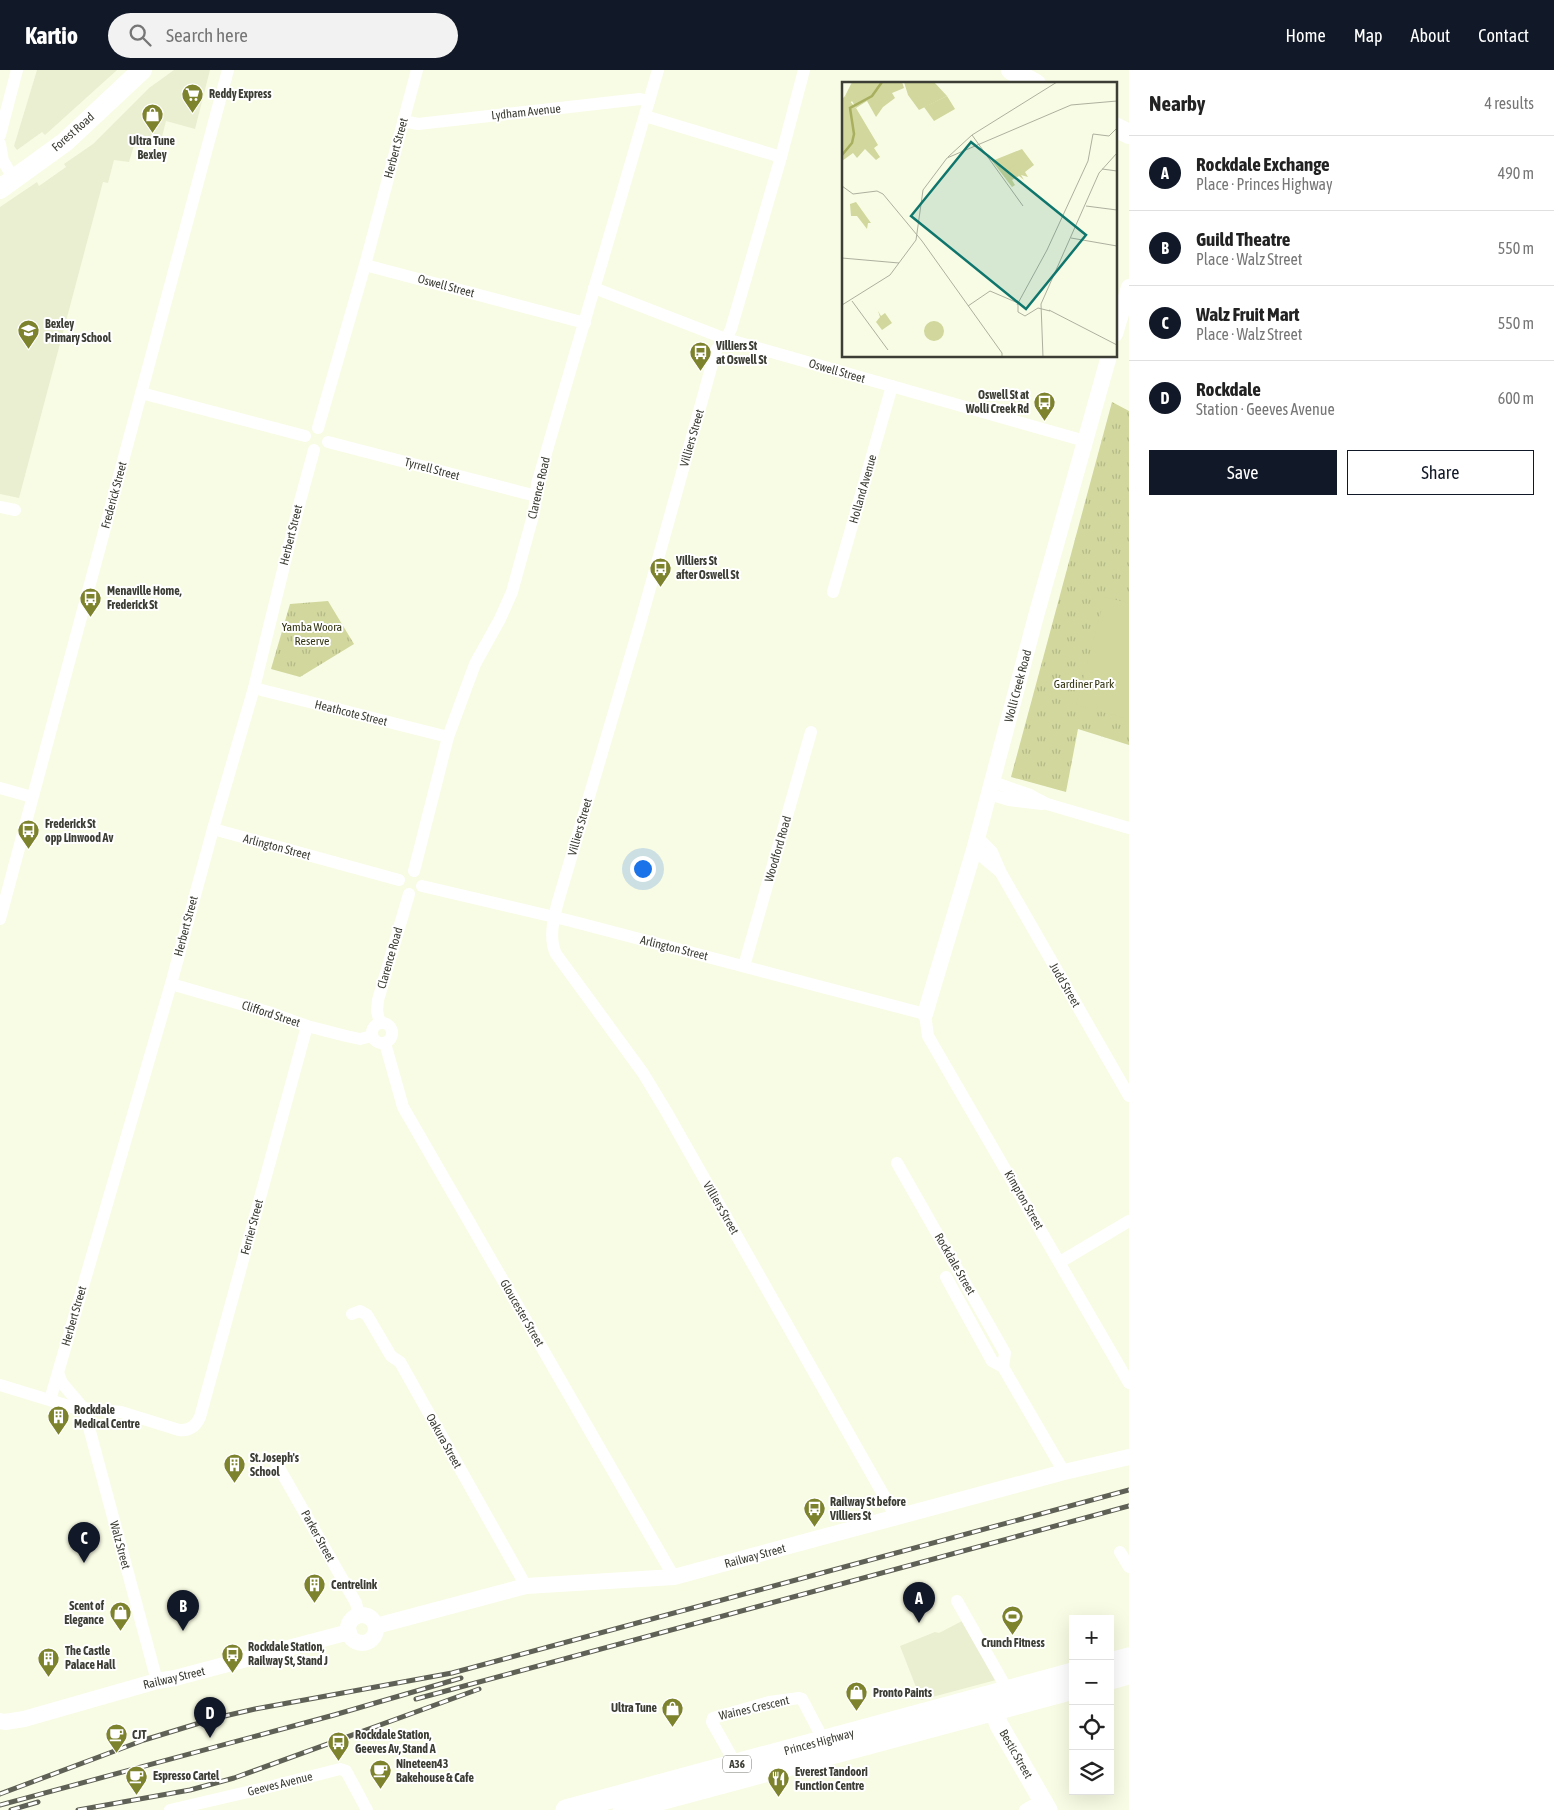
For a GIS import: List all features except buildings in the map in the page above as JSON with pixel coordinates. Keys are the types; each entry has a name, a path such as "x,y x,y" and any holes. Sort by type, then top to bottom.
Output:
{"highway":[{"path":"1114,1662 1129,1658"},
{"name":"Princes Highway","path":"566,1810 740,1771 827,1748 996,1699 1069,1674"},
{"path":"1114,1678 1129,1674"},
{"name":"Princes Highway","path":"996,1699 1069,1690"},
{"name":"Princes Highway","path":"623,1810 740,1771"}],"main road":[{"name":"Forest Road","path":"7,184 65,142 142,70"},
{"path":"1011,70 1032,82"},
{"path":"1116,128 1129,134"},
{"name":"Bestic Street","path":"996,1699 1045,1805"}],"street":[{"path":"0,135 17,70"},
{"name":"Frederick Street","path":"0,919 228,70"},
{"name":"Herbert Street","path":"318,428 365,265 417,70"},
{"name":"Clarence Road","path":"414,871 448,737 475,664 500,619 512,592 534,512 537,484 658,70"},
{"name":"Villiers Street","path":"804,70 731,330 716,350 640,624 554,917 552,945 556,954 648,1081 896,1517"},
{"name":"Lydham Avenue","path":"403,121 418,124 640,100 649,101"},
{"path":"644,116 781,157"},
{"path":"0,144 7,184"},
{"name":"Oswell Street","path":"365,265 585,323"},
{"path":"1116,326 1118,311 1129,287"},
{"name":"Oswell Street","path":"594,288 726,339 1085,441"},
{"name":"Wolli Creek Road","path":"925,1014 976,843 1036,616 1108,358"},
{"name":"Holland Avenue","path":"833,592 892,386"},
{"path":"140,393 305,436"},
{"path":"318,428 326,433 328,442 322,449 314,450 306,445 305,436 310,429 318,428"},
{"name":"Tyrrell Street","path":"328,442 536,496"},
{"name":"Herbert Street","path":"50,1400 171,984 254,688 314,450"},
{"path":"0,508 15,510"},
{"name":"Heathcote Street","path":"254,688 448,737"},
{"name":"Woodford Road","path":"744,966 811,732"},
{"path":"0,788 32,797"},
{"path":"991,788 1030,795 1047,804 1129,828"},
{"name":"Arlington Street","path":"213,829 399,880"},
{"name":"Judd Street","path":"976,843 992,852 1001,873 1129,1096"},
{"path":"414,871 421,877 422,886 417,892 408,894 401,889 399,880 405,872 414,871"},
{"name":"Arlington Street","path":"422,886 554,917 925,1014"},
{"name":"Clarence Road","path":"380,1023 377,1011 378,1000 408,894"},
{"name":"Clifford Street","path":"171,984 268,1012 307,1026 360,1039 372,1036"},
{"name":"Kimpton Street","path":"925,1014 928,1036 1129,1383"},
{"path":"380,1023 388,1025 392,1031 391,1039 385,1043 375,1041 372,1036 372,1030 380,1023"},
{"name":"Ferrier Street","path":"84,1409 121,1412 179,1430 193,1427 200,1418 307,1026"},
{"name":"Gloucester Street","path":"385,1043 403,1107 674,1577"},
{"name":"Rockdale Street","path":"897,1163 1005,1353 1003,1367"},
{"path":"1060,1262 1129,1221"},
{"name":"Rockdale Street","path":"946,1277 992,1361 1003,1367 1064,1472"},
{"name":"Oakura Street","path":"352,1314 360,1311 367,1315 391,1356 400,1362 526,1586"},
{"path":"58,1373 62,1383 84,1409"},
{"path":"0,1385 84,1409"},
{"name":"Walz Street","path":"84,1409 157,1681"},
{"name":"Railway Street","path":"376,1626 526,1586 674,1577 1064,1472 1129,1457"},
{"name":"Parker Street","path":"274,1458 356,1604 359,1615"},
{"path":"1120,1552 1129,1567"},
{"path":"956,1601 996,1699"},
{"path":"359,1615 372,1618 376,1626 375,1636 368,1642 363,1643 354,1640 349,1632 348,1628 352,1620 359,1615"},
{"name":"Railway Street","path":"0,1721 24,1719 157,1681 175,1678 349,1632"},
{"name":"Waines Crescent","path":"740,1771 712,1722 713,1718 769,1702 799,1698 802,1699 827,1748"},
{"name":"Geeves Avenue","path":"170,1810 269,1788 340,1769 346,1771 367,1810"},
{"path":"1025,1810 1045,1805"}],"shaded area":[{"path":"37,70 117,70 45,135 42,132 17,150 14,146"},
{"name":"Bexley Primary School","path":"174,70 210,70 195,129 166,121 160,145 136,139 129,162 114,160 108,183 103,182 19,498 0,494 0,207 37,182 39,186 66,167 64,164 93,144 149,88"},
{"path":"962,1621 996,1680 921,1700 900,1646 935,1632 939,1633"}],"green space":[{"name":"Gardiner Park","path":"1112,402 1129,411 1129,745 1078,729 1066,792 1011,777"},
{"path":"1105,597 1129,603 1129,719 1076,705"},
{"name":"Yamba Woora Reserve","path":"328,601 354,644 300,677 271,669 290,604"}],"railway":[{"path":"0,1794 144,1740 216,1718 255,1709 452,1673 1129,1490"},
{"path":"416,1699 1129,1506"},
{"path":"0,1805 334,1715 461,1678"},
{"path":"78,1810 190,1790 234,1778 479,1689"},
{"path":"11,1810 38,1802"}],"place":[{"name":"Reddy Express","path":"193,113"},
{"name":"Ultra Tune Bexley","path":"152,133"},
{"name":"Bexley Primary School","path":"29,350"},
{"name":"Villiers St at Oswell St","path":"700,372"},
{"name":"Oswell St at Wolli Creek Rd","path":"1045,421"},
{"name":"Villiers St after Oswell St","path":"660,587"},
{"name":"Menaville Home, Frederick St","path":"91,617"},
{"name":"Frederick St opp Linwood Av","path":"29,850"},
{"name":"Rockdale Medical Centre","path":"58,1436"},
{"name":"St. Joseph's School","path":"234,1484"},
{"name":"Railway St before Villiers St","path":"814,1528"},
{"name":"Walz Fruit Mart","path":"84,1563"},
{"name":"Centrelink","path":"315,1604"},
{"name":"Rockdale Exchange","path":"919,1623"},
{"name":"Guild Theatre","path":"183,1631"},
{"name":"Scent of Elegance","path":"120,1632"},
{"name":"Crunch Fitness","path":"1013,1635"},
{"name":"Rockdale Station, Railway St, Stand J","path":"232,1673"},
{"name":"The Castle Palace Hall","path":"49,1677"},
{"name":"Pronto Paints","path":"857,1712"},
{"name":"Ultra Tune","path":"673,1727"},
{"name":"Rockdale","path":"210,1738"},
{"name":"CJT","path":"116,1754"},
{"name":"Rockdale Station, Geeves Av, Stand A","path":"339,1761"},
{"name":"Nineteen43 Bakehouse & Cafe","path":"380,1790"},
{"name":"Espresso Cartel","path":"137,1795"},
{"name":"Everest Tandoori Function Centre","path":"779,1798"}]}
